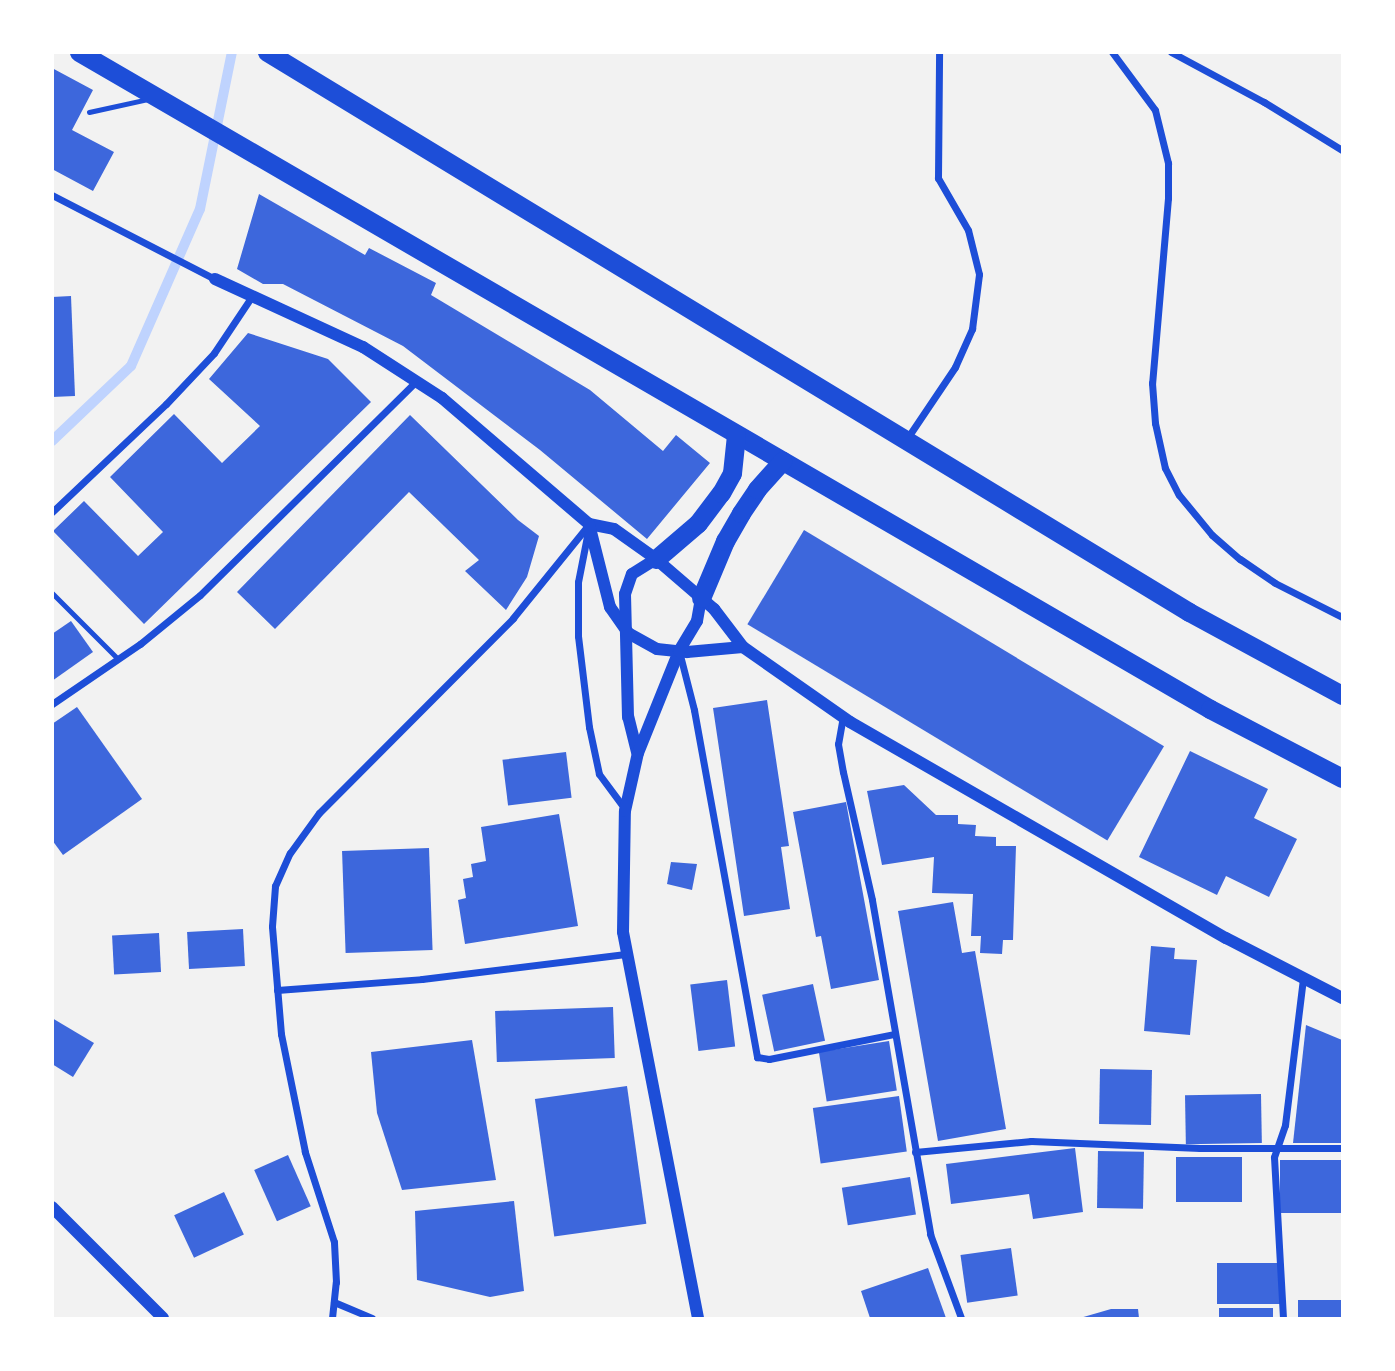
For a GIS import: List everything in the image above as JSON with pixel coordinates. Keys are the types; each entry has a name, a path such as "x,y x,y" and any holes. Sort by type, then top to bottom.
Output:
{"highway":[{"path":"79,52 1210,709 1342,778"},
{"path":"271,55 1189,612 1342,695"},
{"path":"656,559 698,523 721,492 732,473 736,434"},
{"path":"701,598 741,513 757,489 782,461"}],"street":[{"path":"906,440 955,367 967,342 972,329 979,274 968,230 938,178 939,52"},
{"path":"1112,52 1155,110 1168,163 1168,198 1152,383 1155,423 1165,468 1179,495 1212,535 1240,559 1275,583 1342,617"},
{"path":"1171,52 1264,102 1342,150"},
{"path":"52,195 215,279 363,347 442,398 589,524 614,529 656,559 729,624 743,647 842,716 1214,931 1342,998"},
{"path":"52,512 206,362 252,296"},
{"path":"52,704 118,659 200,594 416,381"},
{"path":"589,524 610,607 628,632 657,649 678,651 743,647"},
{"path":"589,524 578,582 579,649 599,774 625,811"},
{"path":"332,1318 334,1241 305,1152 281,1034 272,926 275,886 290,853 305,830 513,618 589,524"},
{"path":"638,753 628,717 628,632 625,607 632,574 656,559"},
{"path":"698,1318 625,954 625,811 638,753 678,651 697,621 701,598"},
{"path":"678,651 694,710 757,1057 769,1059 894,1034"},
{"path":"842,716 838,744 872,900 930,1234 961,1318"},
{"path":"277,990 422,979 625,954"},
{"path":"1283,1318 1274,1157 1285,1125 1303,978"},
{"path":"915,1152 1031,1140 1342,1149"},
{"path":"52,1207 163,1318"},
{"path":"334,1302 372,1318"}],"lane":[{"path":"89,112 161,100"},
{"path":"52,593 118,659"}],"building":[{"path":"52,68 93,90 72,130 114,152 93,191 52,169"},
{"path":"259,194 365,255 369,248 436,283 431,295 590,390 663,451 676,435 710,463 647,539 540,450 403,346 283,284 263,284 237,269"},
{"path":"71,296 75,396 52,397 52,297"},
{"path":"248,333 328,359 371,402 144,624 53,531 84,501 138,556 163,532 110,477 174,414 222,463 260,426 209,379"},
{"path":"410,415 518,520 539,536 527,577 506,610 465,571 479,560 409,492 275,629 237,592"},
{"path":"804,530 1164,746 1107,841 747,624"},
{"path":"71,621 93,652 52,681 52,634"},
{"path":"767,700 789,846 781,847 790,909 744,916 713,708"},
{"path":"77,707 142,799 63,855 52,840 52,724"},
{"path":"1190,751 1268,789 1254,818 1297,839 1269,897 1226,876 1217,895 1139,857"},
{"path":"566,752 572,798 508,805 502,760"},
{"path":"904,785 936,815 958,815 958,824 976,825 975,836 996,837 996,846 1016,846 1013,940 1003,940 1002,954 980,953 981,936 971,936 973,894 932,893 934,857 882,865 867,791"},
{"path":"846,802 879,980 831,989 821,936 816,937 793,812"},
{"path":"559,814 578,926 465,944 458,900 466,898 463,879 473,877 471,864 486,861 481,827"},
{"path":"429,848 433,950 346,953 342,851"},
{"path":"671,862 697,864 692,890 667,884"},
{"path":"953,902 962,953 975,951 1006,1129 938,1141 898,911"},
{"path":"243,929 245,966 189,969 187,932"},
{"path":"159,933 161,972 114,974 112,935"},
{"path":"1151,946 1175,948 1174,959 1197,960 1190,1035 1144,1031"},
{"path":"727,980 735,1047 698,1051 690,985"},
{"path":"813,984 825,1041 774,1052 762,995"},
{"path":"613,1007 615,1058 497,1062 495,1011"},
{"path":"52,1018 94,1043 73,1077 52,1064"},
{"path":"1306,1025 1342,1040 1342,1143 1293,1143"},
{"path":"472,1040 496,1180 402,1190 377,1113 371,1052"},
{"path":"889,1041 897,1090 827,1101 819,1052"},
{"path":"1100,1069 1152,1070 1151,1125 1099,1124"},
{"path":"627,1086 646,1224 554,1237 535,1099"},
{"path":"1261,1094 1262,1143 1186,1144 1185,1095"},
{"path":"899,1096 907,1151 821,1164 813,1108"},
{"path":"1075,1148 1083,1212 1033,1219 1029,1194 951,1204 946,1164"},
{"path":"1098,1151 1144,1152 1143,1209 1097,1208"},
{"path":"288,1155 311,1206 277,1221 254,1170"},
{"path":"1176,1157 1242,1157 1242,1202 1176,1202"},
{"path":"1280,1160 1342,1160 1342,1213 1280,1213"},
{"path":"910,1177 916,1215 848,1225 842,1188"},
{"path":"224,1192 244,1235 194,1258 174,1215"},
{"path":"514,1201 524,1291 490,1297 417,1280 415,1211"},
{"path":"1011,1248 1018,1296 967,1303 960,1255"},
{"path":"1217,1263 1280,1263 1280,1304 1217,1304"},
{"path":"928,1268 946,1318 870,1318 861,1291"},
{"path":"1298,1300 1342,1300 1342,1318 1298,1318"},
{"path":"1219,1308 1273,1308 1273,1318 1219,1318"},
{"path":"1111,1309 1138,1309 1139,1318 1080,1318"}],"waterway":[{"path":"52,441 131,366 200,209 232,52"}]}
